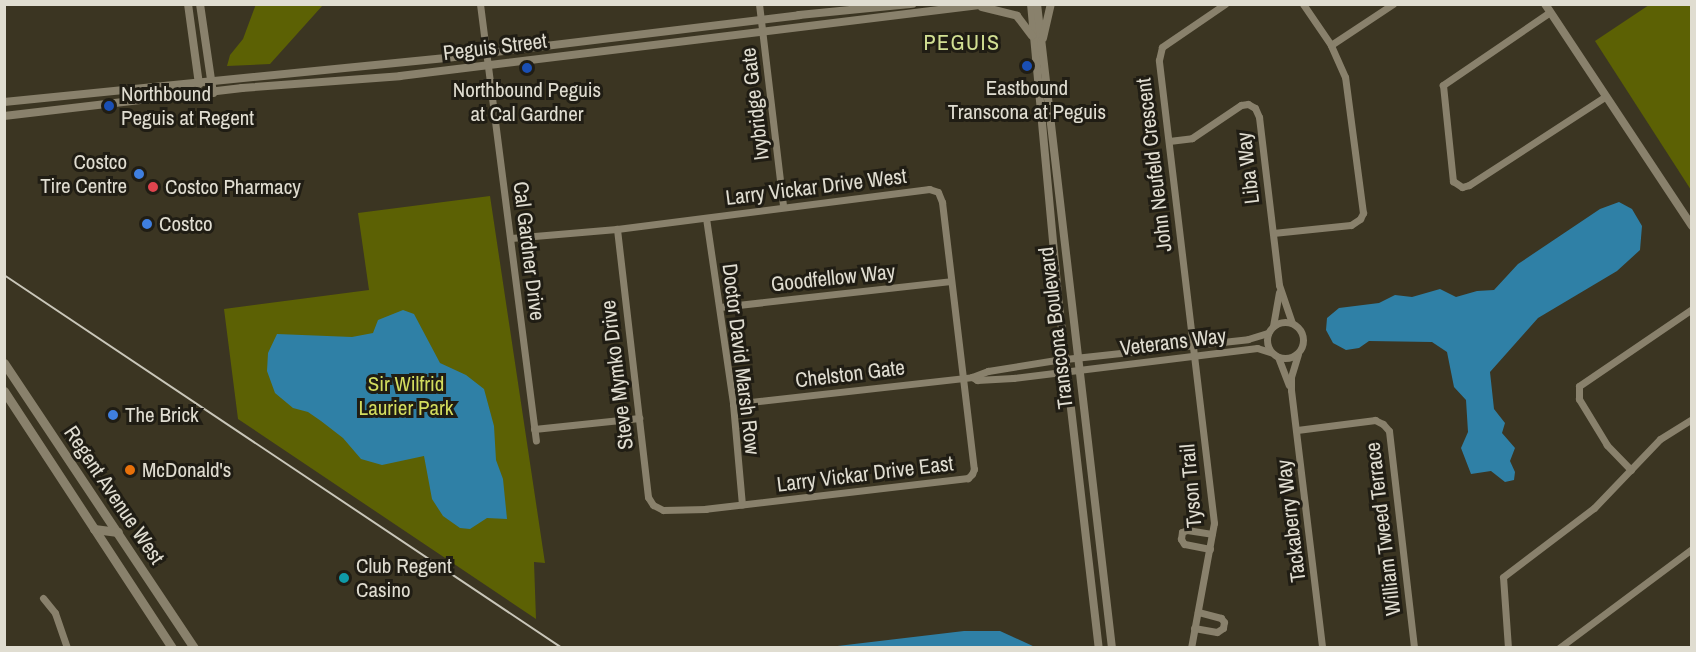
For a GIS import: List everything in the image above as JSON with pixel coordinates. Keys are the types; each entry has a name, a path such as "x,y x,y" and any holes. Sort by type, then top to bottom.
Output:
{"main road":[{"name":"Regent Avenue West","path":"4,363 195,648"},
{"path":"4,383 14,376"},
{"name":"Regent Avenue West","path":"4,391 172,648"},
{"path":"94,528 118,532"}],"street":[{"path":"188,4 200,92"},
{"path":"200,4 213,93"},
{"name":"Cal Gardner Drive","path":"480,4 536,440"},
{"name":"Ivybridge Gate","path":"759,4 783,206"},
{"name":"Peguis Street","path":"4,102 199,81 354,68 912,4"},
{"name":"Peguis Street","path":"4,116 200,92 213,93 488,66 763,34 988,4"},
{"name":"Transcona Boulevard","path":"1030,4 1065,359 1099,648"},
{"name":"Transcona Boulevard","path":"1037,4 1112,648"},
{"path":"1041,47 1051,4"},
{"name":"John Neufeld Crescent","path":"1193,356 1159,53 1166,43 1225,4"},
{"path":"1273,234 1351,225 1362,216 1345,77 1330,45 1303,4"},
{"path":"1330,45 1393,4"},
{"path":"977,6 1017,16 1034,39"},
{"path":"1606,96 1469,185 1462,187 1453,181 1443,85 1548,8 1692,226"},
{"name":"Liba Way","path":"1169,141 1192,138 1241,105 1248,104 1255,108 1259,117 1279,285 1292,323"},
{"name":"Larry Vickar Drive West","path":"511,238 617,230 783,206 929,189 938,192 942,202 963,378"},
{"name":"Doctor David Marsh Row","path":"706,218 733,404 742,505"},
{"name":"Steve Mymko Drive","path":"617,230 648,497 654,505 663,510"},
{"name":"Goodfellow Way","path":"720,307 951,281"},
{"name":"Liba Way","path":"1273,326 1279,285"},
{"path":"1630,470 1607,445 1584,408 1579,399 1579,386 1584,380 1692,309"},
{"path":"1291,390 1291,376 1303,346 1303,337 1299,328 1292,323 1282,322 1273,326 1266,342 1270,352 1278,357 1288,358 1298,354"},
{"name":"Veterans Way","path":"1078,358 1248,339 1268,333"},
{"name":"Veterans Way","path":"1079,371 1257,348 1270,352"},
{"name":"Tyson Trail","path":"1191,648 1214,523 1193,356"},
{"path":"1278,357 1291,390"},
{"name":"Chelston Gate","path":"733,404 972,377 988,371 1078,358"},
{"name":"Chelston Gate","path":"972,377 989,380 1079,371"},
{"name":"Larry Vickar Drive East","path":"663,510 742,505 968,478 974,469 963,378"},
{"name":"Tackaberry Way","path":"1291,390 1322,648"},
{"path":"534,429 639,418"},
{"path":"1508,648 1503,577 1594,508 1660,439 1691,419"},
{"name":"William Tweed Terrace","path":"1297,430 1375,420 1389,430 1414,648"},
{"path":"1210,549 1184,544 1180,539 1182,532 1187,530 1212,534"},
{"path":"1559,648 1692,549"},
{"path":"43,598 55,613 67,648"},
{"path":"1194,628 1217,632 1223,628 1224,622 1221,618 1198,612"}],"green space":[{"path":"256,4 323,5 270,64 227,66 230,55 243,39"},
{"path":"1649,5 1691,5 1691,190 1595,41"},
{"name":"Sir Wilfrid Laurier Park","path":"490,196 545,563 534,562 536,619 238,419 224,309 369,290 358,213"}],"water":[{"path":"1619,202 1632,209 1642,226 1640,250 1617,271 1538,318 1490,372 1494,409 1505,423 1502,433 1515,448 1510,461 1515,472 1514,480 1505,482 1491,471 1471,474 1461,448 1468,432 1466,400 1454,387 1447,352 1432,342 1369,341 1359,348 1346,350 1333,343 1326,330 1327,318 1339,308 1379,303 1395,295 1412,297 1440,289 1456,297 1477,291 1494,290 1518,264 1600,209"},
{"path":"403,310 414,314 440,363 466,375 484,389 494,426 496,460 503,479 507,519 487,518 470,529 460,528 443,516 432,499 424,456 382,465 361,459 343,438 321,421 308,412 293,408 275,393 267,371 268,353 277,334 352,337 373,333 378,320"},
{"path":"964,631 1000,631 1035,647 829,647"}],"railway":[{"path":"4,275 562,648"}],"place":[{"name":"Eastbound Transcona at Peguis","path":"1027,66"},
{"name":"Northbound Peguis at Cal Gardner","path":"527,68"},
{"name":"Northbound Peguis at Regent","path":"109,106"},
{"name":"Costco Tire Centre","path":"139,174"},
{"name":"Costco Pharmacy","path":"153,187"},
{"name":"Costco","path":"147,224"},
{"name":"The Brick","path":"113,415"},
{"name":"McDonald's","path":"130,470"},
{"name":"Club Regent Casino","path":"344,578"}],"district":[{"name":"PEGUIS","path":"962,43"}]}
